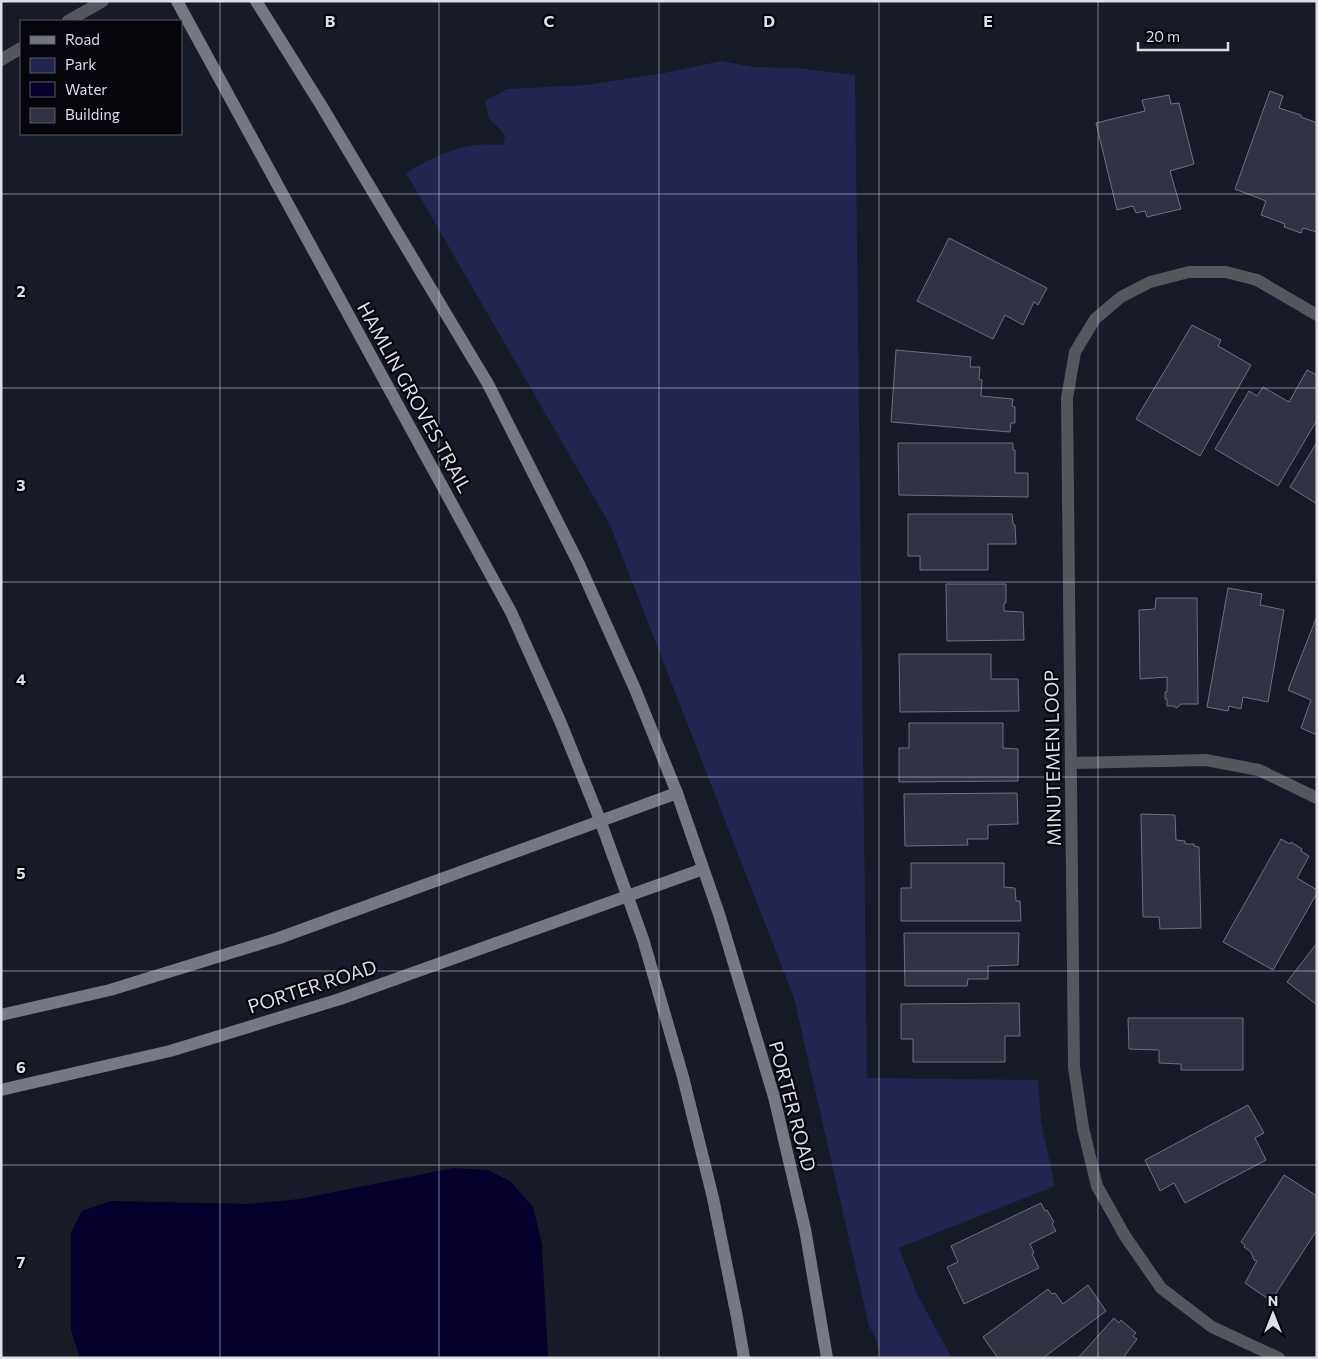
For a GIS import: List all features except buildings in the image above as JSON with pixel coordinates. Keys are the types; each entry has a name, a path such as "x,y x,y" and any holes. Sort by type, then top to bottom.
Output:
{"main road":[{"name":"HAMLIN GROVES TRAIL","path":"177,1 510,612 560,720 600,820"},
{"path":"1,1015 110,990 279,938 600,820 677,794 635,689 583,573 488,384 321,105 256,1"},
{"name":"PORTER ROAD","path":"677,794 719,914 774,1097 804,1230 827,1358"},
{"path":"600,820 642,939 683,1077 713,1198 744,1358"},
{"name":"PORTER ROAD","path":"1,1090 170,1051 340,999 703,869"}],"street":[{"path":"70,20 103,1"},
{"path":"1,60 20,49"},
{"name":"MINUTEMEN LOOP","path":"1279,1358 1212,1327 1161,1288 1125,1236 1097,1186 1083,1128 1074,1067 1067,398 1075,352 1095,318 1120,296 1150,282 1189,272 1226,272 1257,280 1317,315"},
{"path":"1072,763 1206,760 1259,770 1317,798"}],"green space":[{"path":"721,61 754,67 797,68 855,75 867,1078 1038,1080 1041,1122 1055,1186 899,1248 918,1296 952,1358 881,1358 871,1327 871,1335 794,998 610,525 406,173 430,159 456,149 475,145 503,145 505,136 489,119 485,101 507,89 586,85 664,73"}],"water":[{"path":"453,1168 488,1170 511,1182 533,1207 542,1244 548,1358 80,1358 71,1330 71,1232 82,1211 110,1201 249,1204 300,1199"}]}
